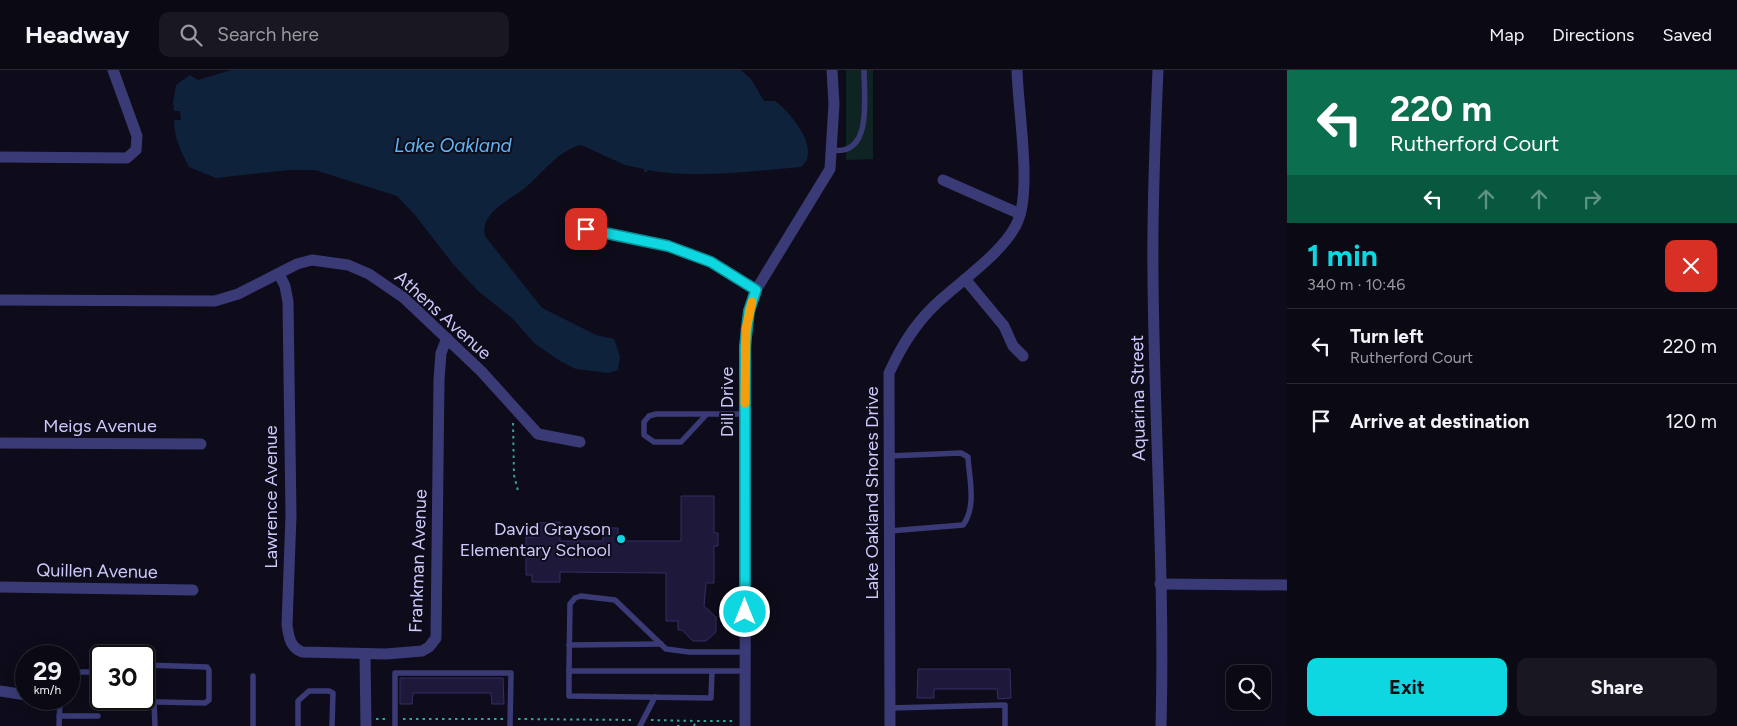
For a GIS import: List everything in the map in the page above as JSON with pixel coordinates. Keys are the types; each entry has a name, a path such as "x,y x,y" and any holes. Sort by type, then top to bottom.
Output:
{"street":[{"path":"0,157 127,158 136,150 137,136 113,70"},
{"name":"Dill Drive","path":"745,724 746,329 756,290 827,177 833,150 832,70"},
{"name":"Lake Oakland Shores Drive","path":"890,726 889,373 902,344 914,327 935,305 989,258 1010,234 1020,214 1024,176 1017,70"},
{"name":"Aquarina Street","path":"1158,70 1153,174 1153,274 1160,584 1161,726"},
{"path":"943,180 1020,214"},
{"path":"586,229 668,246 711,262 756,290"},
{"name":"Athens Avenue","path":"0,300 215,301 238,294 297,264 312,260 348,264 369,274 404,298 447,338 538,434 580,442"},
{"name":"Lawrence Avenue","path":"279,274 286,286 288,302 291,515 287,625 290,641 294,649 302,652 365,654"},
{"path":"965,279 1004,326 1013,346 1023,356"},
{"name":"Frankman Avenue","path":"365,654 422,651 430,647 436,638 439,380 441,353 447,338"},
{"name":"Meigs Avenue","path":"0,443 200,444"},
{"path":"1160,584 1287,585"},
{"name":"Quillen Avenue","path":"0,588 193,590"},
{"path":"365,654 366,722"},
{"path":"0,691 15,694"}],"lane":[{"path":"833,150 844,152 855,146 859,139 864,112 864,70"},
{"path":"707,414 681,442 654,442 644,435 644,422 649,416 656,414 707,414 745,414"},
{"path":"889,456 961,453 968,457 970,506 968,518 963,525 889,531"},
{"path":"712,671 711,698 569,696 570,604 575,598 587,596 615,600 661,644 674,651 745,652"},
{"path":"569,644 661,644"},
{"path":"155,666 205,666 209,670 208,702 155,702"},
{"path":"570,671 746,671"},
{"path":"395,726 395,672 511,673 510,726"},
{"path":"252,726 254,676"},
{"path":"298,726 298,701 309,690 329,690 333,693 332,726"},
{"path":"642,723 656,697"},
{"path":"890,708 1005,705 1005,726"},
{"path":"59,710 59,726"},
{"path":"154,710 154,726"},
{"path":"59,716 98,716"}],"path":[{"path":"514,408 514,475 518,491"},
{"path":"366,722 395,719 510,719 642,723 696,721 745,724"},
{"path":"694,726 696,721"},
{"path":"677,726 682,726"}],"green space":[{"path":"846,70 873,70 873,159 846,160"}],"water":[{"name":"Lake Oakland","path":"231,70 741,70 751,79 764,101 775,101 795,121 806,141 807,159 801,167 743,172 686,174 648,170 644,172 644,169 625,165 581,145 557,157 525,188 491,214 484,228 485,236 542,308 596,335 614,339 620,357 618,370 608,373 576,369 560,361 534,343 513,319 478,291 453,264 415,215 397,196 315,170 289,170 216,178 189,167 175,132 174,120 181,120 180,111 174,111 173,103 176,85 190,75 198,80"}],"building":[{"path":"681,496 714,496 714,533 718,533 718,546 714,546 714,583 706,583 704,606 716,617 716,632 706,641 693,641 682,630 678,630 678,621 666,621 666,573 560,572 560,582 532,582 532,575 526,575 526,537 537,537 537,523 560,522 560,541 603,541 603,528 618,528 618,541 681,541"},
{"path":"918,669 1010,669 1011,698 998,699 997,689 934,689 934,698 917,698"},
{"path":"400,678 503,678 504,704 492,704 491,693 413,693 412,704 400,704"}],"slow traffic":[{"path":"745,403 746,329 752,302"}],"place":[{"name":"David Grayson Elementary School","path":"621,539"}],"route":[{"path":"586,229 668,246 711,262 756,290 749,311 745,346 745,612"}]}
